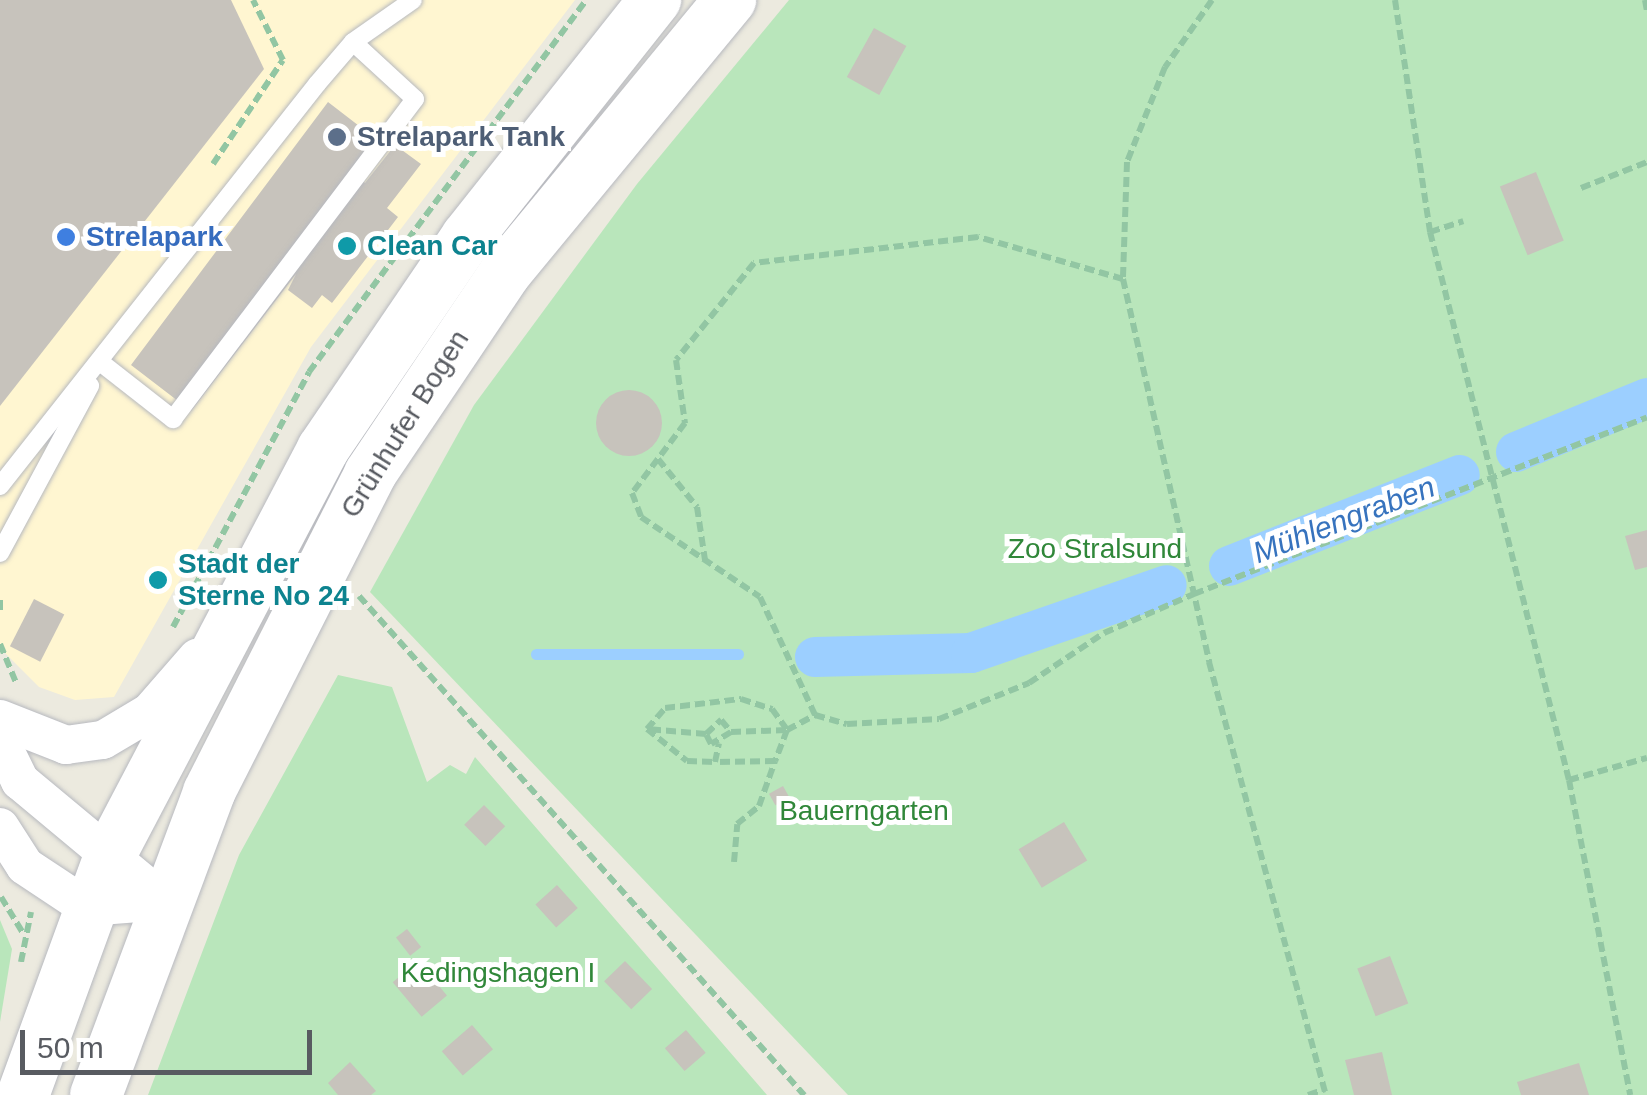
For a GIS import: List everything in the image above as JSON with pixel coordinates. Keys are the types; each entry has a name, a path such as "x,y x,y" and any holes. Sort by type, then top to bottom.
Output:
{"main road":[{"name":"Grünhufer Bogen","path":"23,1095 87,907 112,853 236,615 401,327 655,0"},
{"name":"Grünhufer Bogen","path":"96,1095 164,901 320,564 415,400 587,168 730,0"}],"street":[{"name":"Grünhufer Bogen","path":"0,719 66,745 117,735 236,615"},
{"path":"0,740 20,781 112,853 164,901"},
{"path":"0,826 25,866 87,907 164,901"}],"lane":[{"path":"0,486 353,42 413,0"},
{"path":"100,362 173,419 415,99 353,42"},
{"path":"0,553 100,362"}],"path":[{"path":"200,182 280,72 283,60 253,0"},
{"path":"1212,0 1165,67 1127,162 1124,279 1194,594 1326,1092 1308,1095"},
{"path":"1395,0 1430,232 1570,780 1630,1095"},
{"path":"1645,0 1647,11"},
{"path":"1581,188 1647,162"},
{"path":"1430,232 1462,221"},
{"path":"815,715 774,617 705,560 641,516 632,493 685,423 676,360 754,263 978,237 1124,279"},
{"path":"715,762 720,743 731,732 787,730 815,715 846,724 940,719 1029,683 1104,633 1194,594 1647,417"},
{"path":"658,459 697,506 705,560"},
{"path":"352,588 804,1095"},
{"path":"0,600 0,614"},
{"path":"647,729 665,708 742,699 772,709 787,730"},
{"path":"706,734 721,720 731,732"},
{"path":"647,729 706,734 720,743"},
{"path":"647,729 687,761 775,762"},
{"path":"734,862 736,824 759,806 787,730"},
{"path":"1570,780 1647,758"},
{"path":"0,895 21,932"}],"shaded area":[{"path":"0,0 575,0 311,347 114,697 75,700 39,687 0,648"}],"green space":[{"name":"Zoo Stralsund","path":"789,0 1647,0 1647,1095 848,1095 370,592 474,405 637,184"},
{"name":"Kedingshagen I","path":"338,675 392,687 427,782 450,765 466,774 475,757 767,1095 148,1095 239,855"},
{"path":"0,920 12,949 0,1022"}],"building":[{"name":"Strelapark","path":"0,0 231,0 264,69 0,406"},
{"path":"874,28 906,46 879,95 847,77"},
{"path":"328,102 376,139 351,172 365,183 395,145 421,164 387,208 398,217 332,303 322,295 312,308 288,290 296,274 191,411 131,365"},
{"path":"1536,172 1564,241 1528,255 1500,187"},
{"path":"629,390 653,399 662,423 653,447 629,456 605,447 596,423 605,399"},
{"path":"1647,530 1647,567 1635,570 1625,536"},
{"path":"34,599 64,614 40,662 10,646"},
{"path":"783,786 789,797 775,805 769,794"},
{"path":"484,805 505,826 485,846 464,825"},
{"path":"1064,822 1087,861 1042,888 1019,849"},
{"path":"557,885 578,908 556,927 535,904"},
{"path":"407,929 421,947 410,956 396,938"},
{"path":"1390,956 1408,1004 1376,1016 1357,969"},
{"path":"418,961 447,995 422,1017 393,982"},
{"path":"625,961 652,989 631,1009 604,981"},
{"path":"472,1025 493,1049 463,1075 442,1051"},
{"path":"686,1030 706,1053 685,1071 665,1048"},
{"path":"1382,1052 1392,1095 1354,1095 1345,1060"},
{"path":"350,1062 376,1091 371,1095 338,1095 328,1083"},
{"path":"1579,1063 1589,1095 1521,1095 1517,1082"}],"waterway":[{"name":"Mühlengraben","path":"1516,452 1647,398"},
{"name":"Mühlengraben","path":"1229,566 1460,475"},
{"name":"Mühlengraben","path":"815,657 971,653 1167,585"},
{"name":"Mühlengraben","path":"536,654 738,654"}],"place":[{"name":"Strelapark Tank","path":"337,137"},
{"name":"Strelapark","path":"66,237"},
{"name":"Clean Car","path":"347,246"},
{"name":"Stadt der Sterne No 24","path":"158,580"}],"park label":[{"name":"Bauerngarten","path":"864,811"}]}
